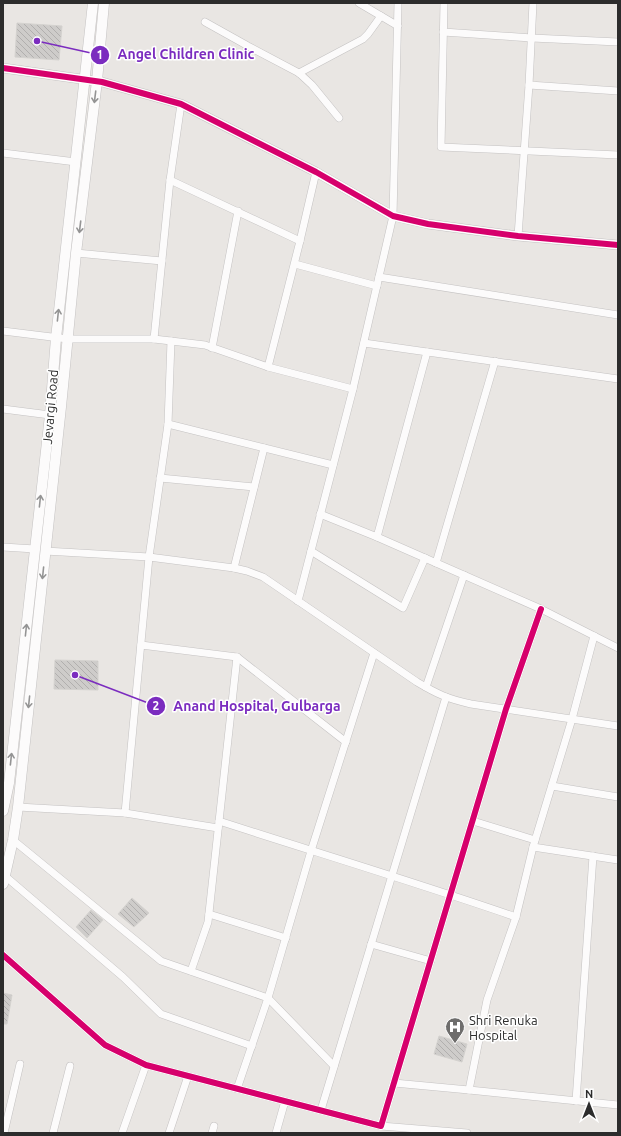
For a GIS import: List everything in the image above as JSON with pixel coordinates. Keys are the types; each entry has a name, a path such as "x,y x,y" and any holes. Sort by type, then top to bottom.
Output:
{"main road":[{"name":"Jevargi Road","path":"3,811 50,415 56,338 93,3"},
{"path":"4,880 13,840 18,807 62,407 76,253 97,81 104,3"}],"street":[{"path":"359,3 398,26"},
{"path":"298,601 353,389 393,216 398,3"},
{"path":"444,3 441,147 618,155"},
{"path":"518,236 529,85 533,3"},
{"path":"299,73 363,39 381,16"},
{"path":"205,22 299,73 312,85 338,118"},
{"path":"443,32 618,42"},
{"path":"3,68 97,81 181,104 316,172 393,216 428,224 518,236 618,245"},
{"path":"529,85 618,91"},
{"path":"154,339 170,180 181,104"},
{"path":"3,153 76,162"},
{"path":"268,367 316,172"},
{"path":"170,180 300,241"},
{"path":"212,348 238,211"},
{"path":"76,253 162,261"},
{"path":"294,264 377,286"},
{"path":"379,277 618,315"},
{"path":"3,331 68,339 154,339 205,345 268,367 353,389"},
{"path":"125,813 149,557 168,424 171,341"},
{"path":"364,343 618,379"},
{"path":"377,537 427,352"},
{"path":"436,563 495,361"},
{"path":"3,409 50,415"},
{"path":"168,424 333,465"},
{"path":"234,568 264,448"},
{"path":"160,478 254,487"},
{"path":"320,514 426,558 541,609 618,648"},
{"path":"3,547 35,549"},
{"path":"46,551 149,557 247,571 263,577 438,695 471,704 618,726"},
{"path":"311,551 403,608 426,558"},
{"path":"426,687 464,575"},
{"path":"381,1126 506,710 541,609"},
{"path":"469,1090 487,1000 516,917 534,844 572,719 594,636"},
{"path":"141,645 237,657 346,742"},
{"path":"237,1089 268,998 311,851 374,653"},
{"path":"190,971 208,922 237,657"},
{"path":"321,1110 446,698"},
{"path":"552,786 618,797"},
{"path":"18,807 125,813 218,824 392,875 516,917"},
{"path":"473,821 534,844 618,860"},
{"path":"13,840 161,961 268,998 334,1066"},
{"path":"576,1101 593,856"},
{"path":"4,880 123,977 161,1014 252,1046"},
{"path":"209,914 286,938"},
{"path":"371,944 431,960"},
{"path":"3,955 105,1045 146,1065 381,1126 403,1130 467,1133"},
{"path":"4,1133 20,1064"},
{"path":"122,1133 146,1065"},
{"path":"53,1133 70,1066"},
{"path":"169,1133 188,1076"},
{"path":"394,1083 618,1105"},
{"path":"276,1133 285,1101"}],"building":[{"path":"17,23 62,26 59,60 15,57"},
{"path":"55,660 98,661 98,690 54,689"},
{"path":"132,898 149,913 134,927 118,914"},
{"path":"91,910 103,920 87,938 76,927"},
{"path":"3,993 12,995 7,1024 3,1024"},
{"path":"439,1036 467,1044 462,1062 434,1054"}],"cycle path":[{"path":"3,68 102,82 181,104 316,172 393,216 428,224 518,236 618,245"},
{"path":"3,955 105,1045 146,1065 381,1126 506,709 541,609"}],"place":[{"name":"Angel Children Clinic","path":"37,41"},
{"name":"Anand Hospital, Gulbarga","path":"75,675"},
{"name":"Shri Renuka Hospital","path":"455,1044"}]}
